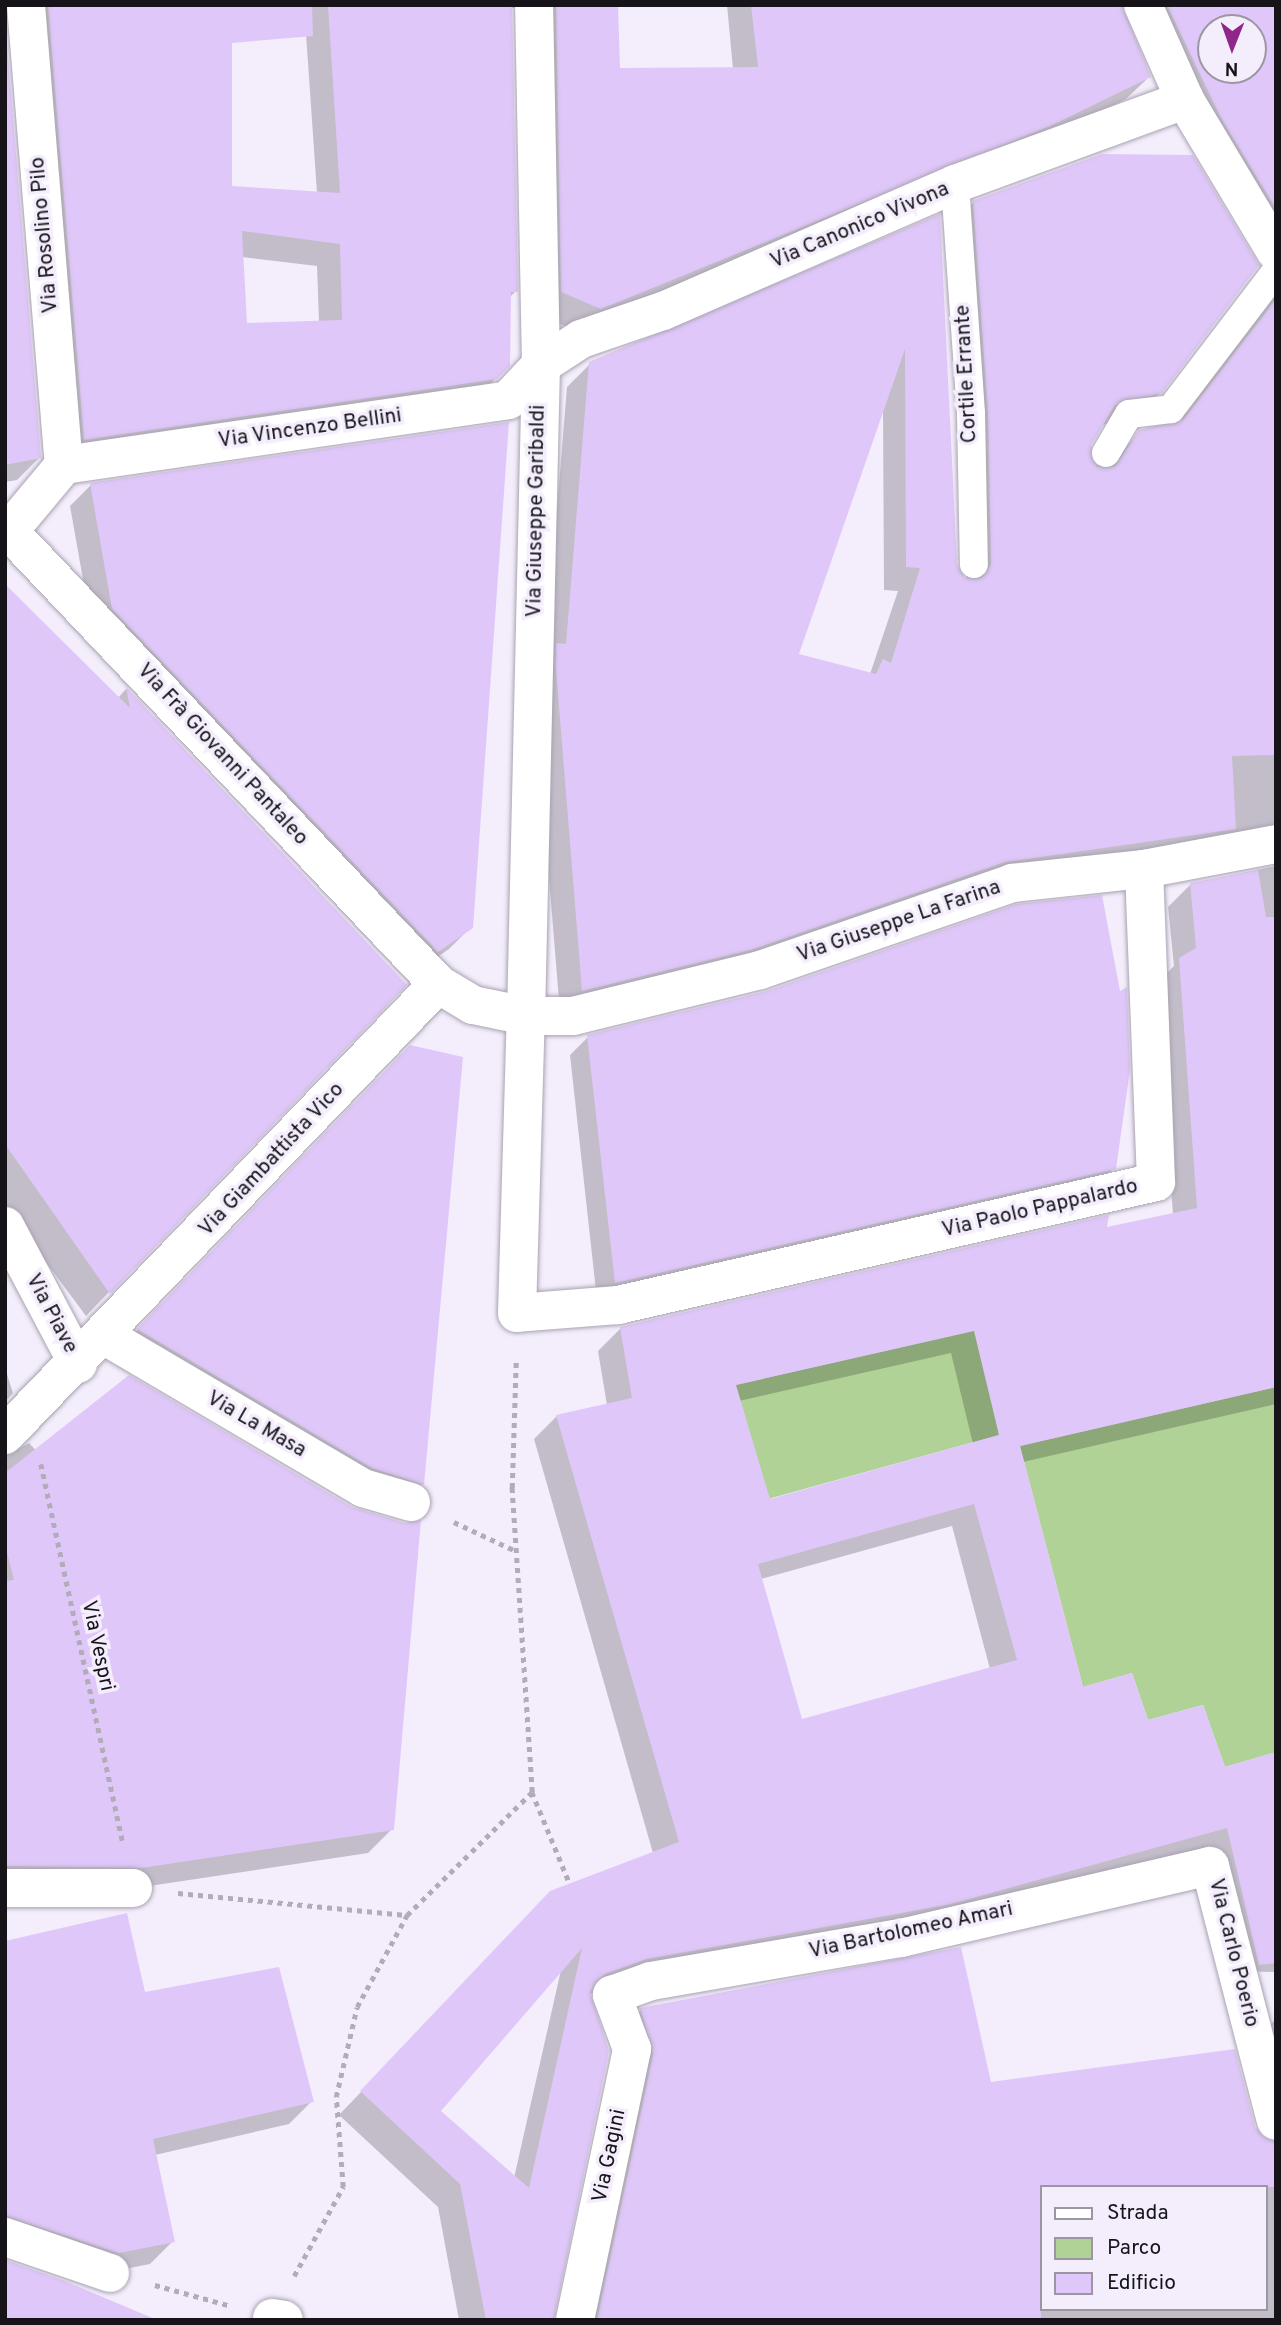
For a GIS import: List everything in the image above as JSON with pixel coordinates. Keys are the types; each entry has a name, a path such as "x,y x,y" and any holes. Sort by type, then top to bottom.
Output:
{"street":[{"name":"Via Rosolino Pilo","path":"26,5 64,465"},
{"name":"Via Giuseppe Garibaldi","path":"517,1313 541,365 534,5"},
{"path":"1143,5 1185,100 1276,252"},
{"name":"Via Canonico Vivona","path":"541,365 581,339 663,312 955,184 1185,100"},
{"name":"Via Vincenzo Bellini","path":"64,465 508,400 541,365"},
{"path":"7,529 64,465"},
{"name":"Via Frà Giovanni Pantaleo","path":"7,529 438,984 473,1005 526,1016"},
{"name":"Via Giuseppe La Farina","path":"526,1016 573,1016 760,970 1012,883 1144,869 1276,844"},
{"name":"Via Paolo Pappalardo","path":"517,1313 618,1304 1156,1182 1144,869"},
{"name":"Via Giambattista Vico","path":"18,1424 105,1336 438,984"},
{"name":"Via Piave","path":"5,1226 78,1364"},
{"name":"Via La Masa","path":"105,1336 363,1488 411,1502"},
{"name":"Via Bartolomeo Amari","path":"612,1995 651,1981 901,1938 984,1916 1210,1866"},
{"name":"Via Carlo Poerio","path":"1210,1866 1276,2121"},
{"path":"5,1888 133,1888"},
{"name":"Via Gagini","path":"575,2320 632,2049 612,1995"},
{"path":"5,2237 110,2273"}],"lane":[{"name":"Cortile Errante","path":"955,184 971,413 974,564"},
{"path":"1106,453 1129,414 1171,409 1276,271"}],"path":[{"path":"517,1313 516,1551 531,1792 570,1884"},
{"name":"Via Vespri","path":"18,1424 133,1888"},
{"path":"411,1502 516,1551"},
{"path":"110,2273 276,2319 343,2186 336,2097 357,2007 407,1915 531,1792"},
{"path":"133,1888 407,1915"}],"green space":[{"path":"971,1285 999,1435 768,1499 735,1385 928,1341"},
{"path":"1276,1387 1276,1752 1225,1767 1203,1705 1148,1720 1132,1673 1083,1687 1020,1446"}],"building":[{"path":"48,5 312,5 313,36 232,43 232,186 340,193 328,5 512,5 518,292 511,292 510,366 497,379 84,440","holes":["242,231 340,244 342,320 247,323"]},
{"path":"556,5 618,5 620,68 758,67 751,5 1122,5 1151,77 1050,126 601,309 561,292"},
{"path":"1167,5 1276,5 1276,209 1221,118 1205,84 1267,84 1267,14 1197,14 1197,68"},
{"path":"5,20 41,458 5,465"},
{"path":"1102,154 1193,155 1259,265 1162,393 1115,405 1091,445 1097,467 1115,467 1139,430 1184,419 1276,299 1276,755 1232,756 1236,829 1005,862 754,949 582,991 556,643 566,644 589,362 940,214 957,564 965,578 982,578 991,564 988,413 973,201","holes":["905,349 906,567 920,568 891,663 883,659 876,674 799,654"]},
{"path":"509,422 473,928 438,952 112,609 90,483"},
{"path":"5,584 130,708 126,687 407,985 110,1294 5,1144"},
{"path":"1258,870 1266,917 1276,917 1276,1387 1020,1446 1083,1687 1132,1673 1148,1720 1203,1705 1225,1767 1276,1752 1276,1963 1259,1965 1227,1828 951,1904 647,1959 605,1974 590,1992 609,2051 554,2320 486,2320 460,2184 360,2091 550,1891 679,1842 556,1415 632,1398 620,1327 1109,1215 1107,1227 1197,1208 1179,958 1196,948 1190,883","holes":["974,1331 999,1435 770,1499 736,1385","974,1504 1017,1660 802,1719 758,1564","582,1948 529,2188 441,2111"]},
{"path":"1102,895 1120,991 1127,987 1130,1070 1116,1169 615,1283 587,1035 767,991 1017,904"},
{"path":"410,1045 463,1057 424,1485 372,1468 137,1329"},
{"path":"129,1375 352,1507 405,1523 421,1520 394,1830 141,1868 5,1866 5,1581 14,1580 5,1544 5,1473"},
{"path":"127,1913 145,1992 279,1967 314,2102 153,2139 175,2242 119,2253 5,2216 5,1941"},
{"path":"961,1947 991,2082 1235,2049 1255,2127 1276,2142 1276,2187 1040,2185 1041,2320 597,2320 653,2054 640,2008"},
{"path":"5,2260 65,2281 157,2320 5,2320"}]}
